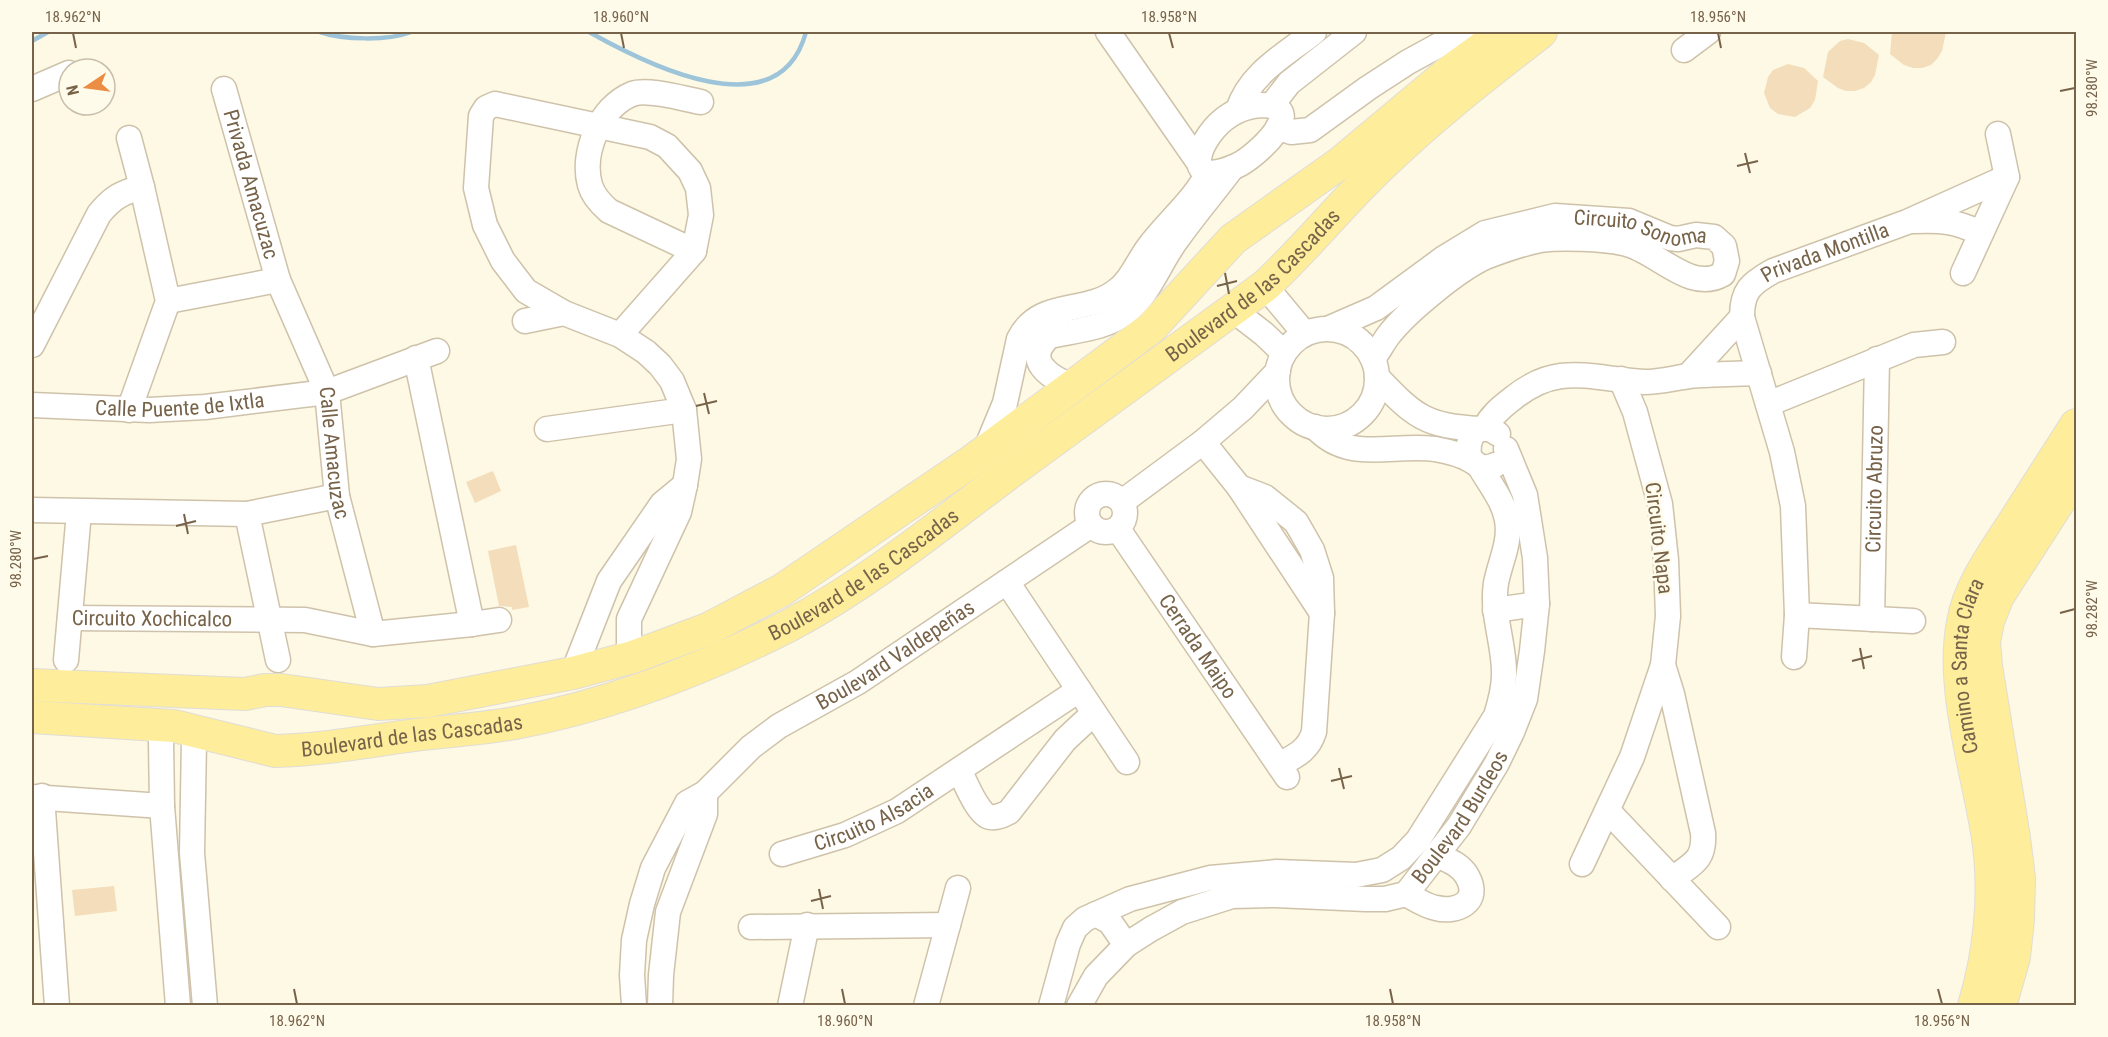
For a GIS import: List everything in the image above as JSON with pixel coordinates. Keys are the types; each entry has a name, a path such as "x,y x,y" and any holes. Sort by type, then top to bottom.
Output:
{"main road":[{"name":"Boulevard de las Cascadas","path":"32,685 245,694 280,690 378,704 428,701 573,674 633,657 708,629 782,590 985,452 1151,328 1233,239 1340,163 1449,72 1503,32"},
{"name":"Boulevard de las Cascadas","path":"32,717 192,729 275,751 310,748 514,723 581,708 634,692 728,654 791,624 889,564 1019,465 1265,286 1296,258 1380,167 1462,93 1541,32"},
{"path":"1261,220 1275,225 1287,236 1296,258"},
{"path":"1204,272 1208,294 1219,305 1233,310"},
{"name":"Camino a Santa Clara","path":"1974,1005 1988,938 1992,895 1988,840 1961,684 1960,649 1963,621 1972,594 1992,556 2076,425"},
{"name":"Camino a Santa Clara","path":"2000,1005 2014,957 2019,878 1984,642 1988,621 1998,596 2076,475"},
{"path":"245,694 236,716 245,742"},
{"path":"310,748 324,734 328,724 328,714 321,695"}],"street":[{"path":"1108,32 1186,120 1205,126 1249,106 1275,116 1290,132 1310,130 1408,62 1463,32"},
{"path":"1127,32 1148,78 1203,166"},
{"path":"985,452 1005,403 1020,339 1030,322 1044,314 1094,302 1118,291 1156,237 1196,193 1203,166 1205,140 1229,116 1254,79 1314,32"},
{"path":"1073,386 1054,378 1043,370 1039,357 1045,340 1050,336 1110,322 1136,304 1178,237 1232,168 1262,149 1288,83 1354,32"},
{"path":"1684,50 1708,32"},
{"path":"32,89 57,78"},
{"name":"Privada Amacuzac","path":"224,89 278,280"},
{"path":"694,251 609,211 598,201 590,185 588,169 591,147 598,125 621,100 634,93 653,93 701,102"},
{"path":"620,335 694,251 700,215 698,188 690,171 667,146 650,137 495,104 486,108 481,116 476,188 485,225 503,261 526,291 564,313 620,335 646,352 672,381 684,410 689,459 685,485 679,512 629,620 629,643 633,657"},
{"path":"1963,273 2007,177 1998,135"},
{"path":"129,138 168,301 129,410"},
{"path":"1203,166 1232,168"},
{"name":"Privada Montilla","path":"1742,317 1742,302 1747,290 1773,271 1907,222 2007,177"},
{"path":"32,345 99,214 112,199 142,188"},
{"name":"Circuito Sonoma","path":"1330,328 1376,308 1444,258 1485,233 1555,216 1629,222 1678,239 1705,234 1714,237 1724,246 1727,261 1723,274 1714,279 1703,280 1681,272 1642,249 1624,243 1593,240 1541,240 1487,257 1448,281 1390,334 1375,368"},
{"name":"Privada Montilla","path":"1907,222 1959,223 1982,233"},
{"path":"168,301 278,280"},
{"name":"Calle Amacuzac","path":"278,280 327,392 337,496 373,634"},
{"path":"1265,286 1305,334"},
{"path":"1233,310 1264,334 1281,362 1278,389 1286,406 1298,419 1315,427 1334,428 1351,423 1365,411 1374,396 1375,368"},
{"path":"525,321 564,313"},
{"path":"1742,317 1782,452 1793,506 1797,615 1794,657"},
{"path":"1688,376 1742,317"},
{"path":"1122,502 1203,442 1243,408 1281,362 1296,339 1312,331 1330,328 1348,333 1363,344 1375,368 1412,411 1431,423 1493,436"},
{"path":"1768,404 1877,358 1914,345 1943,342"},
{"name":"Calle Puente de Ixtla","path":"32,405 129,410 205,407 327,392 427,354 472,624"},
{"name":"Circuito Abruzo","path":"1872,619 1877,358"},
{"path":"1493,436 1518,394 1538,381 1561,375 1586,375 1643,382 1665,381 1688,376 1759,373"},
{"name":"Circuito Napa","path":"1582,864 1632,758 1663,665 1668,616 1666,560 1660,504 1635,412 1621,379"},
{"path":"1243,408 1286,406"},
{"path":"547,429 684,410"},
{"path":"1315,427 1324,437 1338,446 1365,450 1422,447 1446,451 1475,463 1492,467 1502,460 1493,436"},
{"path":"1475,463 1467,448 1470,436 1493,436"},
{"name":"Boulevard Burdeos","path":"1079,1005 1096,976 1125,945 1182,912 1232,896 1385,898 1406,894 1459,826 1497,763 1525,699 1537,604 1535,558 1526,495 1493,436"},
{"name":"Cerrada Maipo","path":"1118,529 1283,771 1311,743 1314,732 1322,613 1239,487 1203,442"},
{"name":"Boulevard Burdeos","path":"1051,1005 1068,944 1075,928 1085,919 1096,914 1130,899 1210,878 1278,872 1356,875 1382,870 1401,858 1418,840 1491,725 1502,698 1504,674 1495,610 1496,584 1508,539 1508,519 1500,501 1475,463"},
{"path":"573,674 609,581 662,504 685,485"},
{"path":"1099,495 1116,496 1122,502 1126,511 1124,521 1118,529 1109,533 1099,531 1091,525 1088,508 1099,495"},
{"path":"32,510 247,514 337,496"},
{"name":"Circuito Xochicalco","path":"79,512 70,618 304,620 373,634 499,620"},
{"name":"Circuito Xochicalco","path":"247,514 278,660"},
{"name":"Boulevard Valdepeñas","path":"634,1005 632,975 634,940 642,904 652,868 687,803 705,793 751,747 779,726 858,682 1091,525"},
{"path":"1007,582 1127,762"},
{"path":"1495,610 1537,604"},
{"path":"1797,615 1913,621"},
{"path":"66,660 70,618"},
{"name":"Circuito Napa","path":"1663,665 1704,846 1699,858 1672,879"},
{"name":"Circuito Alsacia","path":"782,854 845,836 897,811 1079,690"},
{"path":"959,770 981,811 988,817 998,817 1009,812 1065,740 1094,713"},
{"path":"158,725 161,741 162,806 178,1005"},
{"path":"192,729 194,740 192,853 205,1005"},
{"path":"660,1005 668,912 705,814 705,793"},
{"path":"57,1005 37,796 162,806"},
{"path":"1608,811 1718,927"},
{"path":"1594,842 1626,832"},
{"path":"166,853 192,853"},
{"path":"1406,894 1432,908 1456,910 1466,905 1470,897 1467,876 1460,867 1437,855"},
{"path":"1334,874 1334,898"},
{"path":"926,1005 958,888"},
{"path":"642,904 668,912"},
{"path":"1096,914 1110,922 1125,945"},
{"path":"751,927 948,925"},
{"path":"790,1005 807,926"}],"building":[{"path":"1892,32 1946,32 1942,51 1937,59 1931,65 1913,68 1904,65 1890,54"},
{"path":"1848,39 1864,43 1879,55 1875,75 1871,82 1855,91 1838,88 1823,77 1828,52 1840,41"},
{"path":"1788,64 1804,68 1818,81 1815,100 1810,108 1795,117 1778,114 1770,108 1764,93 1768,77 1773,70"},
{"path":"493,471 501,491 475,503 466,482"},
{"path":"516,545 529,607 512,610 512,607 499,606 488,551"},
{"path":"114,886 117,911 75,916 72,890"}],"waterway":[{"path":"32,41 48,32"},
{"path":"320,32 341,37 366,38 390,37 411,32"},
{"path":"589,32 643,60 676,72 709,82 741,84 769,79 791,62 806,32"}]}
